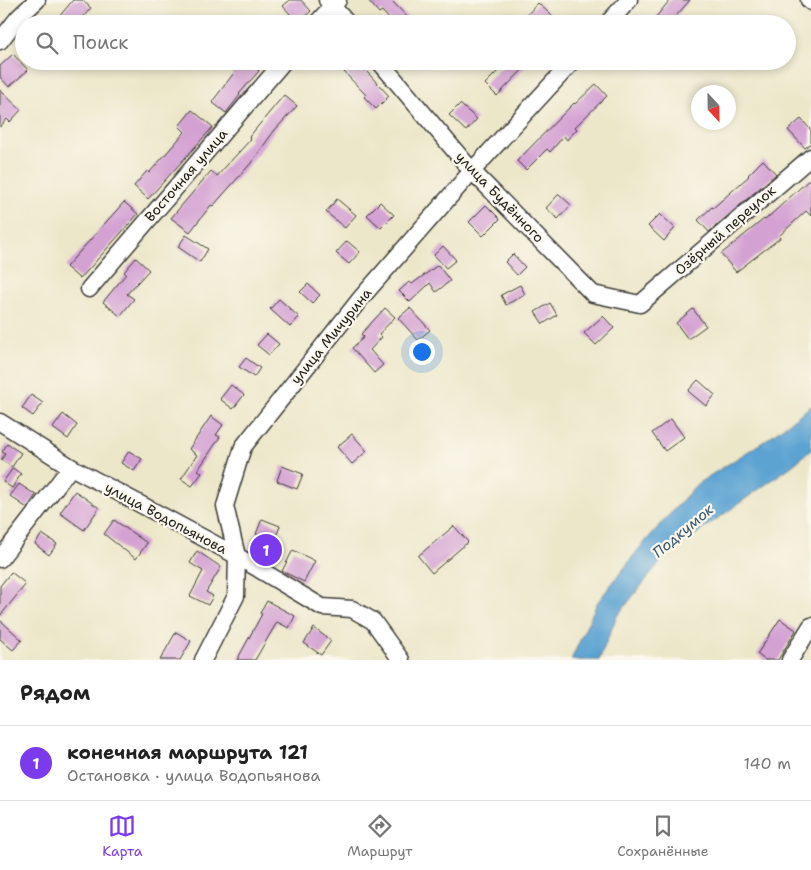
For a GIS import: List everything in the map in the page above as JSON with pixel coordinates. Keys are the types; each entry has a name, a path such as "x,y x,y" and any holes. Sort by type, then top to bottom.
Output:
{"street":[{"path":"21,15 37,0"},
{"path":"615,15 629,0"},
{"path":"323,15 332,2 341,15"},
{"path":"0,40 15,22"},
{"name":"Восточная улица","path":"89,289 276,70"},
{"name":"улица Будённого","path":"387,70 472,171 593,294 640,304"},
{"name":"улица Мичурина","path":"203,660 236,596 237,556 225,506 243,447 361,298 472,171 565,70"},
{"name":"Озёрный переулок","path":"640,304 811,157"},
{"name":"улица Водопьянова","path":"0,422 71,467 237,556 322,607 352,609 373,621 401,660"},
{"path":"0,559 71,467"},
{"path":"790,660 811,626"}],"water":[{"name":"Подкумок","path":"811,406 811,450 793,465 665,556 617,616 599,660 571,660 597,603 642,545 697,484 766,440"}],"building":[{"path":"73,0 82,0 91,8 85,15 60,15"},
{"path":"290,0 301,0 311,11 307,15 291,15 283,6"},
{"path":"368,0 391,0 405,15 386,15 382,11 379,13"},
{"path":"670,0 690,0 677,15 658,15"},
{"path":"538,3 551,15 527,15"},
{"path":"13,54 15,56 15,70 28,70 9,87 0,77 0,66"},
{"path":"236,70 259,71 239,94 226,113 212,102"},
{"path":"346,70 365,70 389,96 376,109 364,97 366,95 344,72"},
{"path":"499,70 522,70 497,96 485,84"},
{"path":"596,84 607,96 575,127 577,129 567,140 564,136 550,152 547,149 526,170 517,161 574,103"},
{"path":"0,90 21,110 10,122 7,119 0,127"},
{"path":"284,95 297,106 274,131 252,162 213,206 211,205 190,232 171,218 211,171 217,176 251,139 249,137"},
{"path":"460,104 477,119 466,131 449,115"},
{"path":"192,110 213,127 148,199 134,186 147,171 149,173 185,132 179,126"},
{"path":"801,119 811,130 811,143 805,148 788,130"},
{"path":"763,160 776,174 709,232 698,220 749,176"},
{"path":"811,178 811,216 806,211 779,236 780,238 736,272 721,254 765,220"},
{"path":"559,194 571,205 558,219 546,208"},
{"path":"337,199 356,215 345,228 326,212"},
{"path":"124,202 138,214 80,279 66,267"},
{"path":"380,202 394,215 381,228 367,215"},
{"path":"486,205 500,219 483,236 469,222"},
{"path":"660,214 675,228 664,241 648,226"},
{"path":"186,235 208,249 200,262 178,247"},
{"path":"347,241 360,252 349,264 336,253"},
{"path":"443,246 456,260 446,268 434,255"},
{"path":"513,254 525,267 517,275 505,262"},
{"path":"136,258 149,270 127,294 134,299 120,316 103,302 126,274 124,272"},
{"path":"438,265 450,281 436,292 430,283 410,302 399,291 409,282 412,284"},
{"path":"308,284 320,295 312,303 300,292"},
{"path":"520,285 525,294 506,305 501,295"},
{"path":"279,299 299,317 290,327 270,309"},
{"path":"550,303 557,315 543,324 535,312"},
{"path":"385,308 395,317 379,334 382,337 370,350 383,365 374,373 352,348 364,337 361,334"},
{"path":"410,308 430,330 418,340 398,318"},
{"path":"693,309 706,326 688,339 676,323"},
{"path":"603,316 614,328 596,345 584,333"},
{"path":"267,334 279,344 269,355 257,345"},
{"path":"246,358 260,368 254,377 239,367"},
{"path":"698,380 715,395 706,406 688,391"},
{"path":"231,385 244,395 233,409 220,399"},
{"path":"31,395 43,403 33,416 22,408"},
{"path":"63,414 77,425 68,439 53,428"},
{"path":"211,416 223,425 216,435 220,437 198,470 202,473 192,486 181,479 197,455 189,449"},
{"path":"671,419 684,437 665,451 652,433"},
{"path":"352,434 367,451 352,464 337,447"},
{"path":"7,444 21,453 12,467 1,460 5,454 2,452"},
{"path":"129,451 142,459 134,471 121,463"},
{"path":"282,466 303,474 297,489 277,481"},
{"path":"13,468 21,474 12,488 3,482"},
{"path":"19,484 36,495 27,508 10,496"},
{"path":"75,491 99,508 84,530 60,513"},
{"path":"262,519 280,526 275,540 256,534"},
{"path":"114,520 147,543 136,559 104,534"},
{"path":"454,526 468,542 432,573 418,556"},
{"path":"42,534 57,544 49,555 35,544"},
{"path":"293,550 315,561 304,582 282,571"},
{"path":"197,551 221,567 206,592 213,596 208,605 190,596 203,571 190,563"},
{"path":"11,572 26,584 0,616 0,586"},
{"path":"267,601 295,616 289,628 277,622 255,660 237,660 262,614 260,613"},
{"path":"780,619 796,630 778,660 765,660 757,654"},
{"path":"0,620 22,640 13,650 0,639"},
{"path":"314,628 331,641 321,655 304,643"},
{"path":"176,632 191,641 180,660 160,660"}],"place":[{"name":"конечная маршрута 121","path":"266,550"}]}
